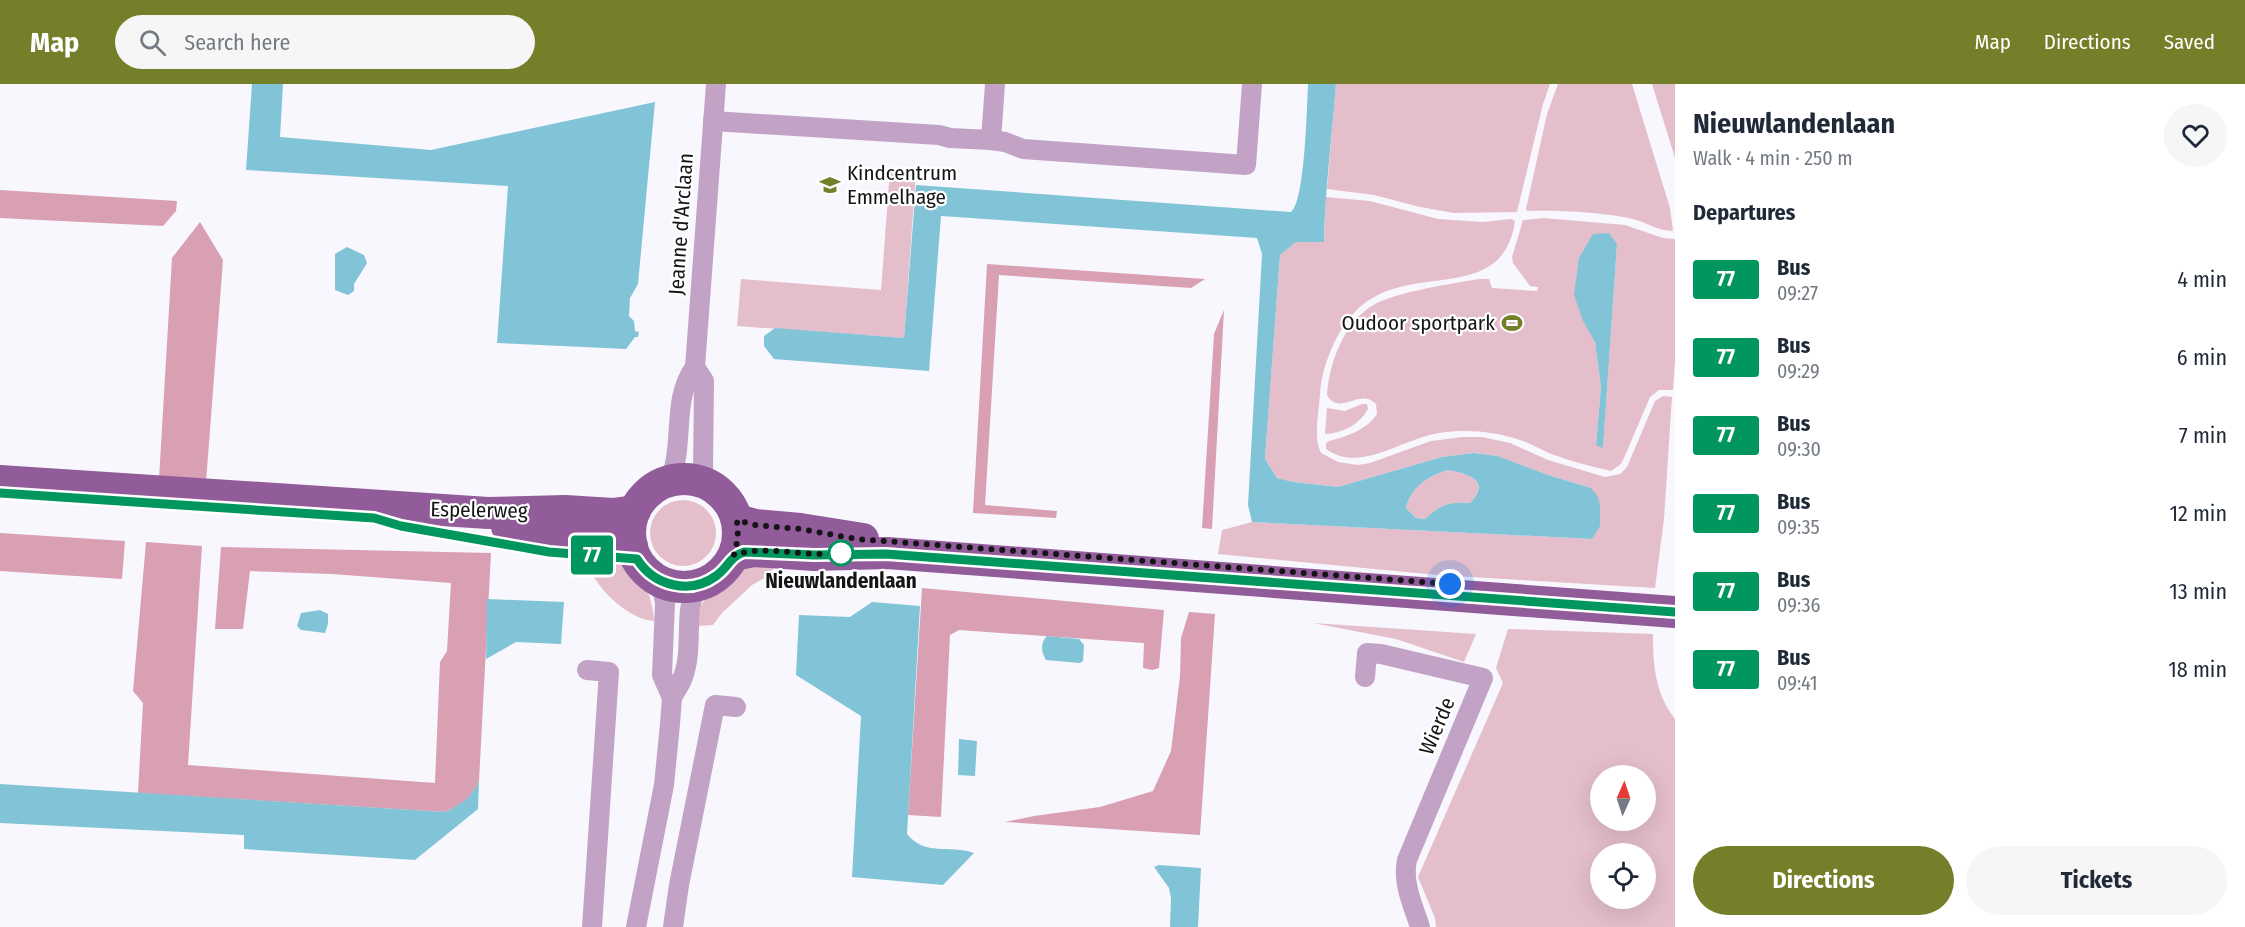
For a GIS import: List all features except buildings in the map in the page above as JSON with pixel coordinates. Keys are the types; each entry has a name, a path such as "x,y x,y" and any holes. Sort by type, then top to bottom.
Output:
{"main road":[{"path":"688,478 706,483 723,495 732,506 737,520 738,538 734,555 719,574 697,585 679,586 661,581 641,565 632,546 630,528 635,511 649,492 670,480 688,478"},
{"name":"Espelerweg","path":"0,481 488,513 565,511 613,514 635,511"},
{"name":"Espelerweg","path":"0,493 482,525 566,536 611,539 632,546"},
{"path":"737,520 755,525 800,529 857,539 1170,561 1665,603"},
{"path":"734,555 753,551 814,555 886,554 1665,603"}],"street":[{"name":"Jeanne d'Arclaan","path":"670,480 677,454 686,380 695,367 716,84"},
{"path":"991,140 995,84"},
{"path":"713,121 939,135 950,138 1005,142 1023,149 1246,165 1252,84"},
{"name":"Jeanne d'Arclaan","path":"695,367 704,381 703,472 706,483"},
{"path":"661,581 665,603 662,675 672,698"},
{"path":"636,927 664,785 672,698 683,677 690,607 692,594 697,585"},
{"name":"Wierde","path":"1365,677 1367,653 1381,654 1483,678 1407,860 1405,875 1420,927"},
{"path":"587,670 609,672 592,927"},
{"path":"673,927 679,885 715,705 736,707"}],"shaded area":[{"path":"1336,84 1550,84 1517,212 1454,213 1374,195 1327,189"},
{"path":"1558,84 1632,84 1670,208 1673,231 1617,216 1578,212 1527,211 1547,114"},
{"path":"1652,84 1675,84 1675,158"},
{"path":"890,170 916,172 904,338 737,326 741,279 881,290"},
{"path":"0,190 177,201 176,211 163,226 0,218"},
{"path":"1326,197 1370,201 1438,219 1483,222 1511,219 1515,221 1508,245 1496,261 1480,271 1462,277 1398,287 1371,299 1349,318 1334,344 1322,379 1317,432 1321,453 1338,462 1358,465 1370,463 1431,441 1482,437 1510,443 1548,460 1605,477 1620,474 1627,467 1655,401 1663,396 1672,397 1664,519 1655,588 1437,575 1218,554 1222,530 1252,522 1592,539 1591,488 1498,456 1474,453 1442,457 1338,487 1277,478 1265,459 1280,255 1296,242 1324,242"},
{"path":"1543,218 1625,225 1663,238 1675,239 1673,390 1659,390 1650,397 1621,464 1611,471 1549,453 1510,437 1469,431 1425,436 1382,452 1353,458 1339,456 1326,449 1326,443 1362,428 1377,414 1376,404 1370,400 1357,399 1338,403 1332,401 1327,395 1335,356 1355,320 1375,304 1397,296 1426,288 1480,279 1489,279 1492,288 1537,291 1538,287 1530,286 1513,263 1512,257 1523,220","holes":["1617,244 1603,447 1596,444 1601,387 1595,342"]},
{"path":"200,222 223,260 206,482 159,479 172,258"},
{"path":"987,264 1205,279 1191,288 999,275 985,505 1057,511 1056,518 973,513"},
{"path":"1224,310 1212,529 1202,528 1214,334"},
{"path":"1367,404 1368,409 1355,424 1338,432 1325,434 1327,408 1345,411"},
{"path":"1448,470 1474,479 1478,488 1476,495 1470,503 1451,504 1425,519 1416,518 1406,508 1416,488 1427,479"},
{"path":"683,500 696,503 706,510 713,520 716,533 713,546 706,556 696,563 683,566 670,563 660,556 653,546 650,533 653,520 660,510 670,503"},
{"path":"0,533 125,541 122,579 0,571"},
{"path":"146,542 202,546 188,765 435,783 440,662 447,651 451,583 332,574 250,571 243,629 215,629 221,547 491,553 479,781 473,792 461,803 445,812 138,793 143,703 133,691"},
{"path":"588,561 613,561 633,571 648,594 654,621 634,615 613,600 596,580"},
{"path":"774,562 773,569 768,576 752,585 722,613 713,625 698,626 701,606 706,596 715,587 739,569"},
{"path":"922,588 1164,610 1159,668 1152,670 1143,668 1144,643 959,630 950,635 941,817 908,815"},
{"path":"1189,612 1215,614 1200,835 1005,822 1100,807 1153,791 1171,751 1180,676 1181,638"},
{"path":"1313,623 1476,634 1464,662 1396,639"},
{"path":"1508,629 1653,634 1656,679 1663,699 1675,719 1675,927 1436,927 1435,918 1418,877 1503,683 1496,668"}],"water":[{"path":"252,84 283,84 280,137 431,150 655,102 638,284 630,298 629,316 634,321 635,331 639,332 638,337 635,337 626,349 497,343 508,186 246,170"},
{"path":"1308,84 1336,84 1324,242 1296,242 1280,255 1265,459 1277,478 1338,487 1442,457 1474,453 1498,456 1591,488 1598,497 1600,506 1600,526 1592,539 1252,522 1248,505 1262,254 1257,238 941,216 929,371 774,359 764,346 764,336 775,328 904,338 916,185 1291,212 1296,205 1302,173","holes":["1448,470 1474,479 1479,488 1476,495 1470,503 1446,505 1425,519 1416,518 1406,508 1412,494 1421,483"]},
{"path":"1609,233 1617,244 1603,448 1596,445 1601,387 1595,342 1583,321 1574,295 1579,258 1593,234"},
{"path":"347,247 364,255 367,263 354,284 354,291 348,295 335,290 335,254"},
{"path":"487,599 564,602 561,644 516,642 486,659"},
{"path":"872,602 920,606 907,834 914,841 930,848 974,853 943,885 852,877 861,716 796,675 799,615 850,617"},
{"path":"320,610 328,614 325,633 301,630 297,626 301,613"},
{"path":"1047,636 1079,639 1084,645 1083,661 1080,663 1046,660 1042,648"},
{"path":"959,739 977,741 975,776 958,775"},
{"path":"479,781 478,809 415,860 244,849 244,835 0,823 0,784 445,812 465,800"},
{"path":"1159,865 1201,868 1198,927 1170,927 1171,898 1169,888 1154,867"}],"bus line":[{"name":"77","path":"0,493 374,518 401,526 549,552 637,559 655,578 667,584 679,586 705,583 719,574 734,555 744,552 814,555 851,553 1151,572 1675,612"}],"place":[{"name":"Kindcentrum Emmelhage","path":"830,185"},
{"name":"Oudoor sportpark","path":"1512,323"},
{"name":"Nieuwlandenlaan","path":"841,553"}],"route":[{"path":"841,553 814,555 753,551 734,555 739,532 737,520 755,525 800,529 857,539 1450,584"}]}
